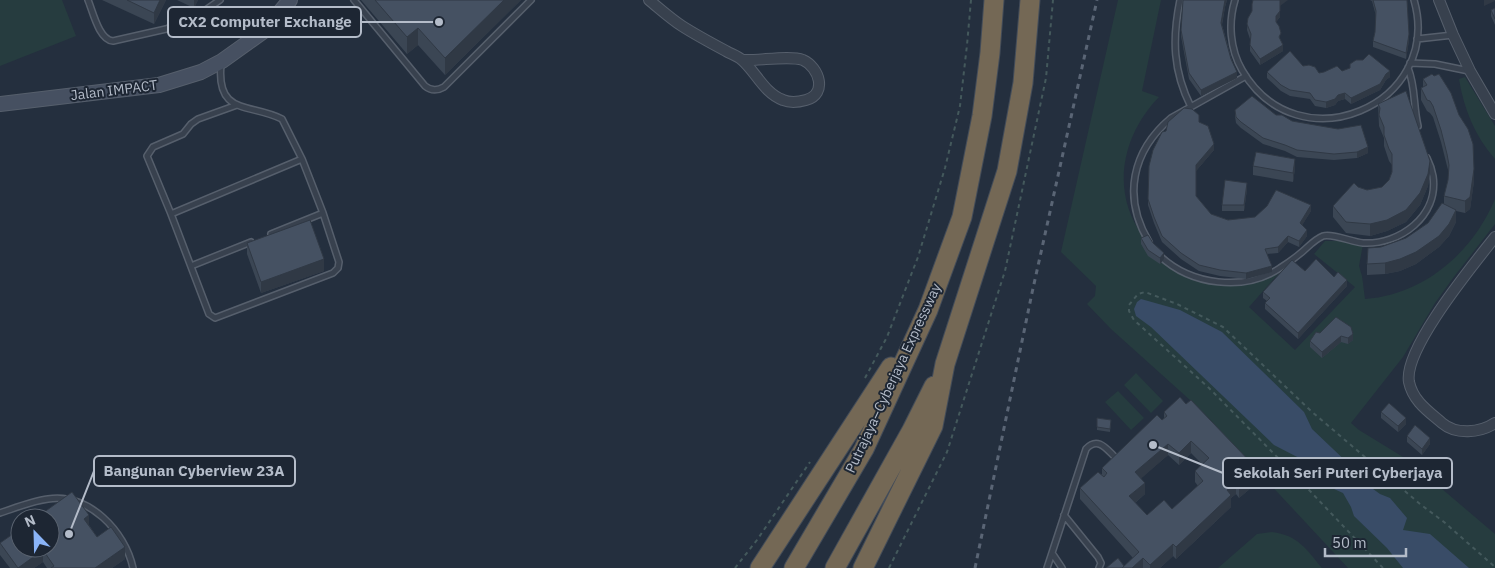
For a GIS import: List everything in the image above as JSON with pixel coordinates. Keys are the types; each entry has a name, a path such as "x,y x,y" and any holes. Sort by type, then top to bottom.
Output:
{"highway":[{"name":"Putrajaya–Cyberjaya Expressway","path":"794,568 864,448 928,310 962,217 983,107 994,0"},
{"path":"863,568 933,426 945,364 1008,171 1023,83 1030,0"},
{"path":"760,568 928,310"},
{"path":"835,568 912,430 945,364"}],"street":[{"name":"Jalan IMPACT","path":"0,104 159,85 201,72 222,61 264,31 290,0"},
{"path":"649,0 682,26 742,60 767,88 783,100 795,102 806,100 815,96 820,89 815,71 803,60 783,58 756,61 742,60"},
{"path":"1439,0 1470,71 1495,114"},
{"path":"1495,237 1452,291 1436,316 1416,352 1409,374 1412,391 1420,404 1446,426 1457,430 1472,431 1495,423"}],"lane":[{"path":"88,0 106,40 114,41 166,29 194,18 220,0"},
{"path":"354,0 425,86 434,90 444,87 531,0"},
{"path":"1180,0 1175,29 1176,59 1183,89 1191,107"},
{"path":"1235,0 1231,18 1232,42 1240,66 1261,95 1281,108 1304,117 1329,119 1353,114 1375,104 1394,88 1409,66 1417,39 1418,16 1414,0"},
{"path":"1417,39 1453,35"},
{"path":"222,61 220,75 223,91 228,99 237,105 282,119 302,159 324,213 339,262 338,268 333,273 215,318 209,314 147,156 153,147 183,134 198,119 237,105"},
{"path":"1409,66 1435,64 1470,71"},
{"path":"1409,66 1415,91 1414,107 1418,129"},
{"path":"1246,76 1171,118 1147,144 1137,165 1133,188 1135,211 1143,233 1154,249 1174,267 1194,277 1217,282 1240,282 1263,277 1273,272 1318,238 1326,235 1364,243 1392,239 1400,235 1420,220 1430,204 1433,177 1426,155"},
{"path":"171,214 302,159"},
{"path":"262,238 324,213"},
{"path":"191,266 253,241"},
{"path":"1047,567 1086,449 1090,444 1100,443 1114,456"},
{"path":"0,513 48,498 76,500 104,518 122,541 131,558 133,568"},
{"path":"1064,515 1098,557 1101,563 1099,568"},
{"path":"1052,553 1062,568"}],"path":[{"path":"864,380 887,337 918,257 945,168 960,106 971,0"},
{"path":"889,568 947,452 1005,271 1046,78 1053,0"},
{"path":"1383,568 1209,388 1134,320 1129,311 1129,305 1138,294 1145,292 1177,304 1223,327 1310,411 1444,522 1495,567"},
{"path":"735,568 757,540 812,459"}],"green space":[{"path":"0,0 62,0 76,36 0,66"},
{"path":"1118,0 1161,0 1142,91 1159,97 1146,112 1136,129 1129,146 1125,164 1124,183 1126,201 1133,219 1143,236 1165,258 1183,271 1205,278 1227,281 1249,280 1280,272 1249,307 1295,350 1355,287 1314,254 1325,241 1363,244 1359,266 1365,299 1387,296 1426,280 1460,253 1486,218 1495,199 1495,224 1435,303 1403,357 1351,423 1359,430 1408,460 1495,534 1495,568 1348,568 1200,409 1111,329 1087,304 1095,296 1096,286 1061,252"},
{"path":"1465,77 1495,126 1495,159 1476,132 1467,112 1459,79"},
{"path":"1136,373 1163,401 1151,413 1124,385"},
{"path":"1118,391 1144,418 1131,430 1105,402"},
{"path":"1272,532 1289,536 1301,544 1322,568 1218,568 1257,534"}],"water":[{"path":"1141,299 1180,310 1222,332 1304,412 1312,429 1353,468 1362,481 1380,494 1390,498 1407,518 1403,530 1430,534 1469,568 1403,568 1387,548 1354,516 1343,493 1334,489 1303,460 1274,445 1151,327 1136,316 1134,309 1137,302"}],"building":[{"path":"127,0 160,0 154,13"},
{"path":"375,0 504,0 445,58 418,28 407,37"},
{"path":"1183,0 1225,0 1221,23 1231,59 1237,72 1201,90 1189,73 1181,30"},
{"path":"1253,0 1280,0 1280,11 1276,16 1276,22 1279,26 1281,33 1279,37 1283,45 1260,59 1250,45 1251,34 1247,24 1252,11"},
{"path":"1373,0 1407,0 1409,34 1406,53 1373,41 1376,11"},
{"path":"1495,8 1495,19 1491,10"},
{"path":"1290,51 1303,66 1315,67 1319,73 1337,66 1342,71 1350,68 1350,64 1356,60 1363,60 1369,54 1390,71 1380,84 1351,98 1345,93 1326,102 1315,100 1310,93 1290,90 1281,85 1267,72"},
{"path":"1432,74 1434,76 1439,74 1451,93 1473,144 1474,169 1470,197 1465,201 1444,196 1448,180 1449,165 1447,154 1433,106 1427,100 1421,88 1427,85 1423,79"},
{"path":"1406,91 1430,161 1428,174 1420,193 1406,210 1387,220 1370,224 1346,222 1333,206 1354,183 1358,187 1367,190 1382,187 1389,180 1392,172 1392,154 1384,135 1384,127 1379,115 1380,108 1378,104"},
{"path":"1252,96 1276,115 1282,115 1292,121 1338,129 1361,125 1368,147 1357,152 1334,154 1297,150 1263,138 1236,117 1235,110"},
{"path":"1184,108 1192,109 1199,115 1199,122 1208,126 1214,144 1196,165 1196,196 1211,214 1228,220 1255,217 1267,206 1276,190 1311,205 1300,223 1307,230 1299,241 1288,236 1278,247 1265,249 1272,266 1246,273 1199,265 1181,253 1162,236 1148,199 1149,166 1153,150 1162,132 1166,131 1168,122"},
{"path":"1256,152 1295,159 1293,173 1253,166"},
{"path":"1225,180 1247,183 1244,205 1222,205"},
{"path":"1442,203 1456,210 1449,224 1439,236 1416,252 1400,259 1385,263 1367,264 1368,248 1381,247 1406,238 1428,223"},
{"path":"310,220 324,259 261,282 247,243"},
{"path":"1148,235 1153,243 1164,253 1160,258 1148,250 1141,238"},
{"path":"1316,259 1334,277 1338,272 1347,280 1298,333 1265,303 1270,298 1263,292 1292,260 1305,271"},
{"path":"1336,317 1351,327 1353,334 1348,338 1341,336 1322,352 1310,341 1316,332 1320,333"},
{"path":"1180,397 1186,404 1191,400 1258,470 1239,486 1236,483 1227,490 1231,495 1176,547 1173,544 1150,565 1143,558 1132,568 1122,568 1139,552 1080,488 1098,472 1104,477 1107,473 1102,468 1157,415 1162,420 1167,416 1164,412","holes":["1191,441 1209,458 1195,471 1203,481 1172,509 1164,500 1147,515 1129,496 1145,483 1135,472 1168,444 1179,453"]},
{"path":"1389,403 1406,418 1398,426 1381,412"},
{"path":"1097,418 1111,420 1110,429 1097,427"},
{"path":"1415,425 1430,438 1422,449 1407,436"},
{"path":"72,492 89,515 84,519 97,537 111,527 125,547 95,568 51,568 54,566 48,558 60,558 60,508 50,508"},
{"path":"10,536 10,557 0,543"},
{"path":"11,558 32,558 18,568"},
{"path":"1118,558 1124,566 1122,568 1106,568"}],"railway":[{"path":"975,568 1032,293 1097,0"}],"place":[{"name":"CX2 Computer Exchange","path":"439,22"},
{"name":"Sekolah Seri Puteri Cyberjaya","path":"1153,445"},
{"name":"Bangunan Cyberview 23A","path":"69,534"}]}
